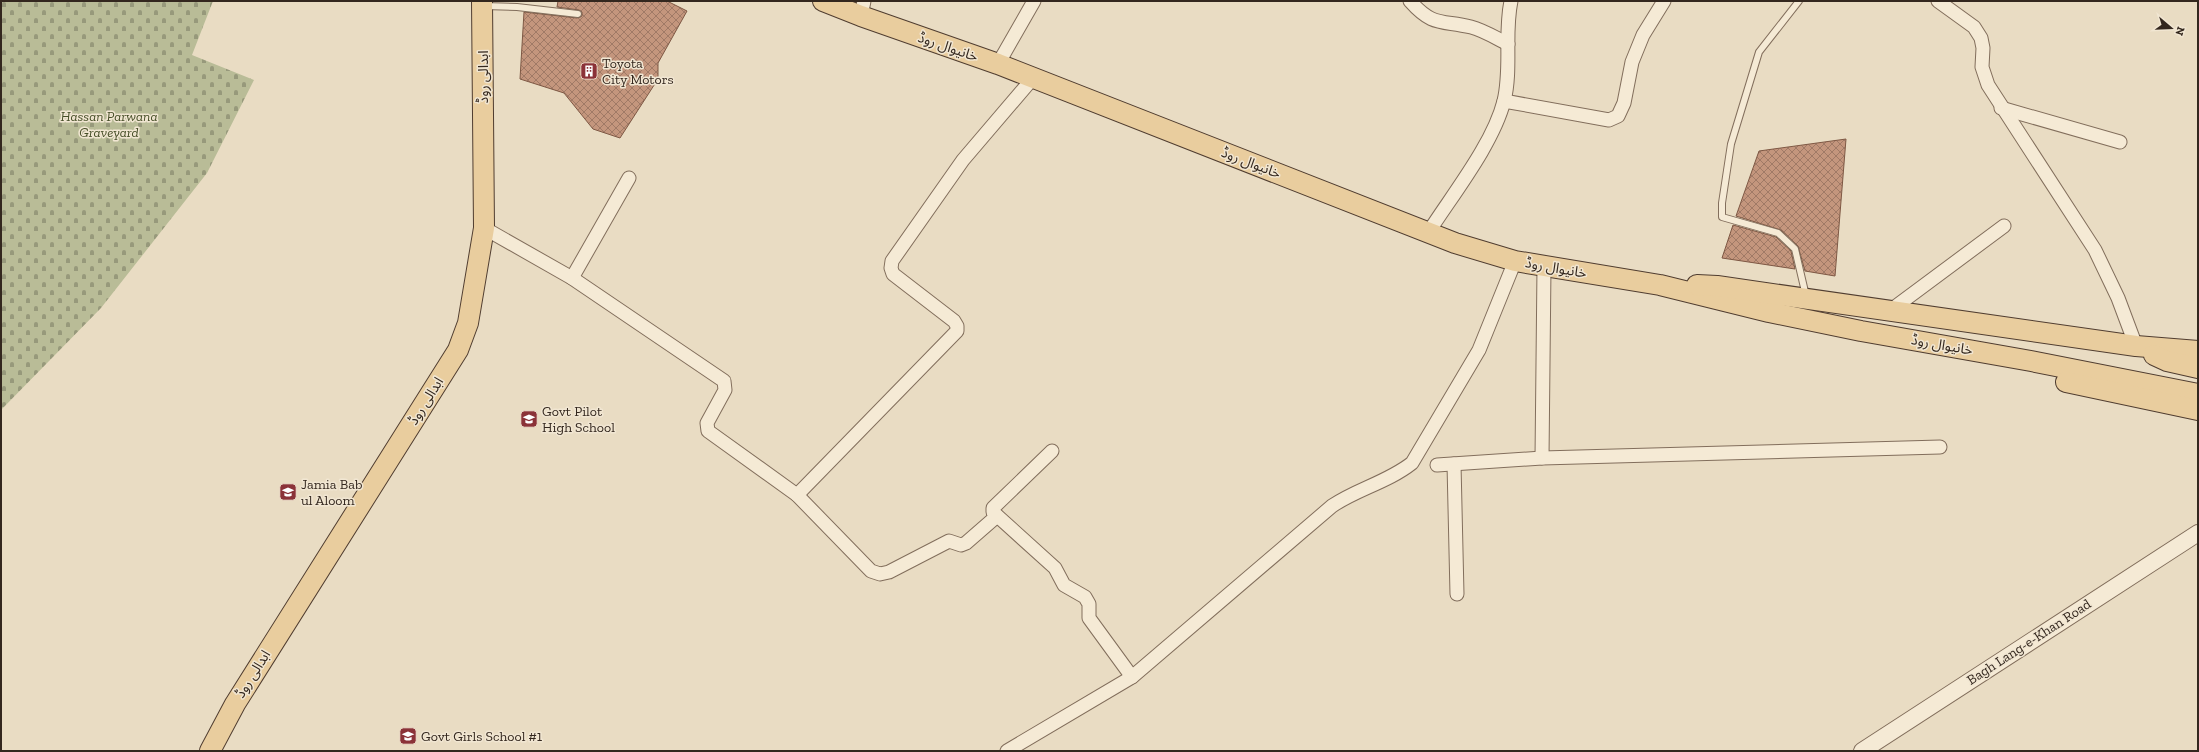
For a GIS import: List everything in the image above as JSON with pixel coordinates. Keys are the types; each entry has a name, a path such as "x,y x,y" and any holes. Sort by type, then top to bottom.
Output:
{"main road":[{"name":"خانیوال روڈ","path":"823,1 863,9 998,64 1428,232 1515,261 1660,285 1688,292 1771,302 1862,326 2198,394"},
{"name":"ابدالی روڈ","path":"210,751 234,704 458,350 468,323 484,228 482,4"},
{"path":"1660,285 1684,284 1717,286 2136,346 2198,351"},
{"path":"1688,292 1731,311 1771,322 2198,410"},
{"name":"خانیوال روڈ","path":"1862,326 2033,350 2198,383"},
{"path":"2136,346 2167,361 2198,368"}],"street":[{"path":"998,64 1034,1"},
{"path":"1410,1 1427,18 1441,23 1471,27 1508,44"},
{"path":"1428,232 1496,129 1504,101 1509,72 1508,17 1511,1"},
{"path":"1504,101 1609,120 1618,116 1624,103 1632,62 1643,35 1664,1"},
{"path":"1938,1 1974,27 1981,38 1983,48 1982,66 1988,85 2001,108 2095,250 2118,298 2136,346"},
{"path":"797,495 957,331 958,326 954,320 893,274 891,268 892,261 963,160 1034,78"},
{"path":"2001,108 2120,142"},
{"path":"572,278 629,178"},
{"path":"1891,310 2004,226"},
{"path":"484,228 572,278 724,381 726,390 707,423 708,431 797,495 871,571 880,574 889,572 949,541 961,545 966,543 997,516"},
{"path":"1007,751 1132,678 1332,506 1348,495 1400,473 1412,463 1479,350 1515,261"},
{"path":"1542,458 1544,266"},
{"path":"1437,466 1542,458 1940,447"},
{"path":"1052,451 993,508 993,512 1055,568 1064,585 1085,598 1089,604 1089,618 1132,678"},
{"path":"1454,464 1457,594"},
{"name":"Bagh Lang-e-Khan Road","path":"1862,751 2198,534"}],"lane":[{"path":"1799,1 1759,52 1731,144 1722,203 1722,217 1778,233 1795,249 1807,300"},
{"path":"482,4 578,14"}],"green space":[{"name":"Hassan Parwana Graveyard","path":"1,1 213,1 192,55 254,80 207,173 101,308 1,410"}],"building":[{"name":"Toyota City Motors","path":"558,1 667,1 687,11 658,63 658,79 620,138 593,129 564,93 520,79 524,12 577,18 582,16 582,12 579,10 557,7"},
{"path":"1846,139 1835,276 1805,271 1798,246 1781,230 1736,216 1759,151"},
{"path":"1733,225 1776,237 1791,251 1795,269 1722,258"}],"place":[{"name":"Toyota City Motors","path":"589,71"},
{"name":"Govt Pilot High School","path":"529,419"},
{"name":"Jamia Bab ul Aloom","path":"288,492"},
{"name":"Govt Girls School #1","path":"408,736"}]}
